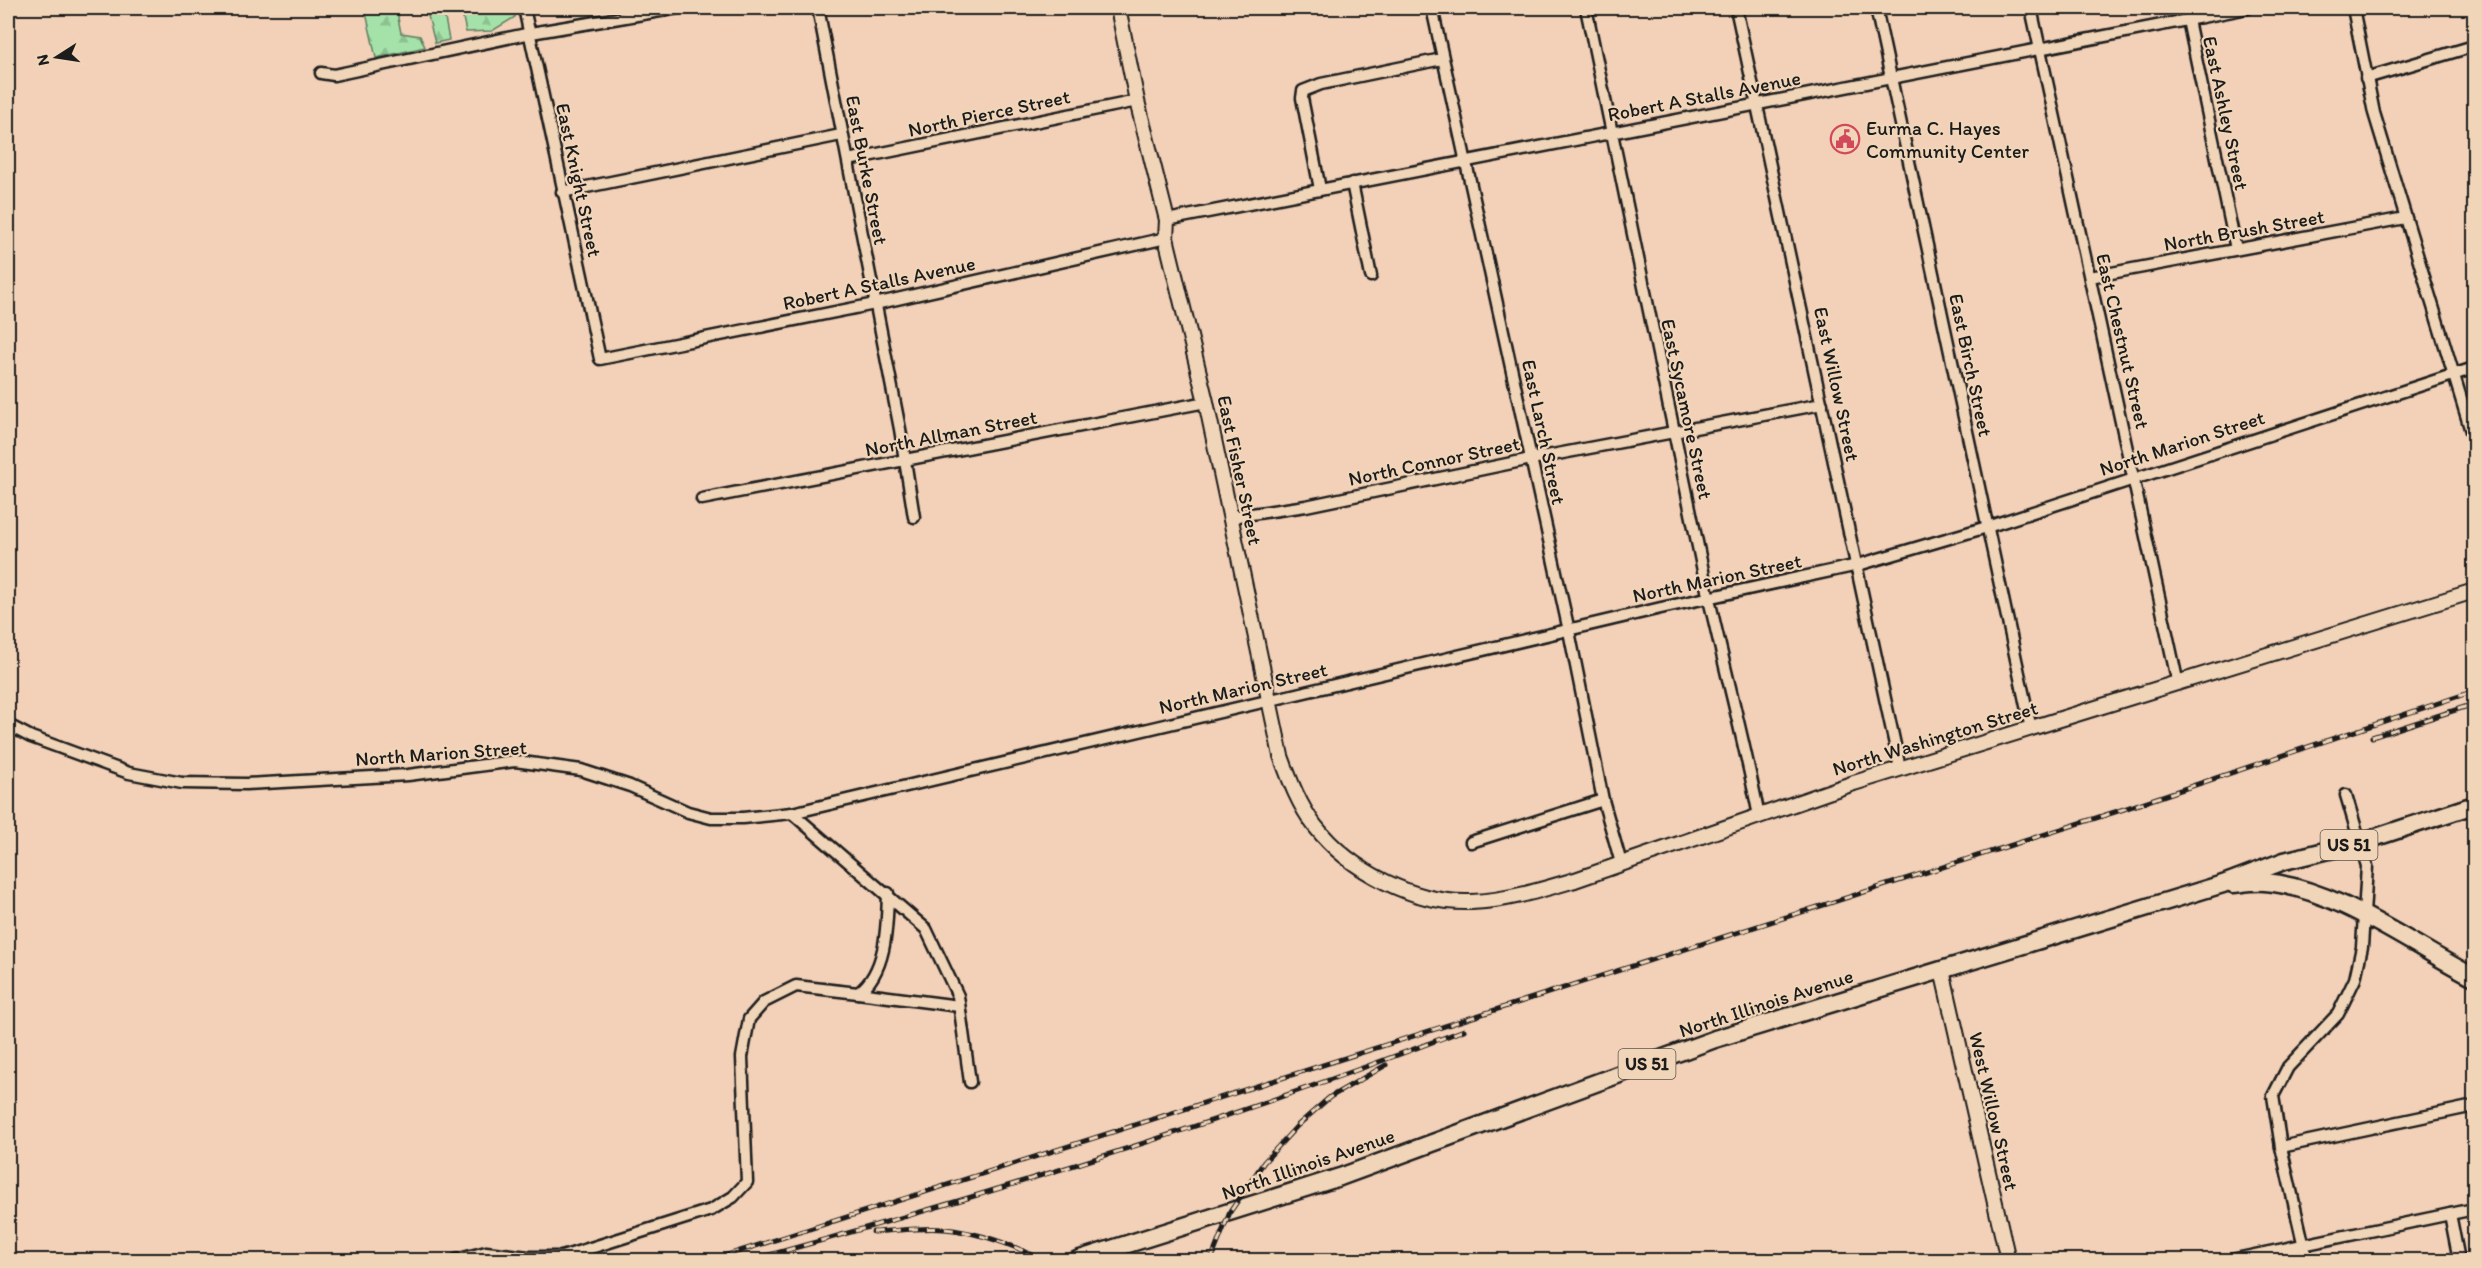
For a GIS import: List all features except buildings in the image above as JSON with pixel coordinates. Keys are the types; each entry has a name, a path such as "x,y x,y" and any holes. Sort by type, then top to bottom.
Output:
{"main road":[{"name":"North Illinois Avenue","path":"1077,1260 1340,1177 1715,1039 2223,884 2284,861 2358,843 2475,805"},
{"name":"US 51","path":"2223,884 2264,882 2292,887 2323,897 2475,977"}],"street":[{"name":"East Knight Street","path":"524,8 600,359"},
{"path":"321,73 334,75 531,33 678,8"},
{"name":"East Burke Street","path":"818,8 914,517"},
{"name":"East Fisher Street","path":"1118,8 1137,101 1167,220 1166,238 1206,402 1281,756 1295,793 1315,826 1336,849 1366,871 1407,889"},
{"name":"East Larch Street","path":"1432,8 1569,631 1603,800 1621,863"},
{"name":"East Sycamore Street","path":"1586,8 1673,431 1709,597 1743,732 1759,816"},
{"name":"East Willow Street","path":"1736,8 1900,768"},
{"name":"East Birch Street","path":"1876,8 2031,729"},
{"name":"East Chestnut Street","path":"2031,8 2135,477 2178,684"},
{"name":"Robert A Stalls Avenue","path":"1167,220 1467,159 1757,105 2248,8"},
{"path":"2353,8 2366,78 2405,218 2452,374 2475,441"},
{"name":"East Ashley Street","path":"2188,20 2236,249"},
{"path":"2366,78 2475,46"},
{"path":"1320,189 1302,98 1303,91 1321,84 1442,59"},
{"name":"North Pierce Street","path":"848,160 1137,101"},
{"path":"562,192 841,135"},
{"path":"1352,183 1371,276"},
{"name":"North Brush Street","path":"2090,277 2405,218"},
{"name":"Robert A Stalls Avenue","path":"600,359 875,304 1166,238"},
{"name":"North Marion Street","path":"8,725 31,737 129,773 182,783 246,784 408,775 515,761 581,770 630,786 688,812 711,818 743,819 792,813 1709,597 1857,565 1987,526 2475,368"},
{"name":"North Allman Street","path":"702,499 1206,402"},
{"name":"North Connor Street","path":"1231,517 1330,501 1673,431 1822,404"},
{"name":"North Washington Street","path":"1407,889 1431,898 1472,902 1529,893 1900,768 2475,591"},
{"path":"2307,1260 2281,1147 2273,1096 2288,1067 2338,1014 2355,979 2362,947 2363,917 2368,883 2367,866 2358,843 2346,795"},
{"path":"1471,842 1603,800"},
{"path":"792,813 888,893 926,929 958,996 970,1082"},
{"path":"858,993 870,985 885,944 888,893"},
{"name":"West Willow Street","path":"1942,970 2008,1260"},
{"path":"456,1260 486,1251 530,1257 562,1257 711,1210 733,1197 747,1182 742,1057 748,1019 764,1002 796,986 959,1006"},
{"path":"2281,1147 2475,1106"},
{"path":"2231,1260 2475,1209"},
{"path":"2450,1214 2459,1260"}],"green space":[{"path":"365,8 400,8 398,18 401,33 420,36 425,47 376,58"},
{"path":"426,8 443,8 449,40 435,43"},
{"path":"461,8 512,8 515,17 492,31 466,32"}],"railway":[{"path":"712,1260 2118,811 2474,691"},
{"path":"2372,737 2474,704"},
{"path":"751,1260 931,1209 1110,1154 1288,1095 1464,1030"},
{"path":"1211,1260 1230,1212 1264,1162 1297,1126 1330,1097 1386,1065"},
{"path":"873,1232 926,1228 970,1233 1020,1249 1043,1260"}],"place":[{"name":"Eurma C. Hayes Community Center","path":"1845,139"}]}
